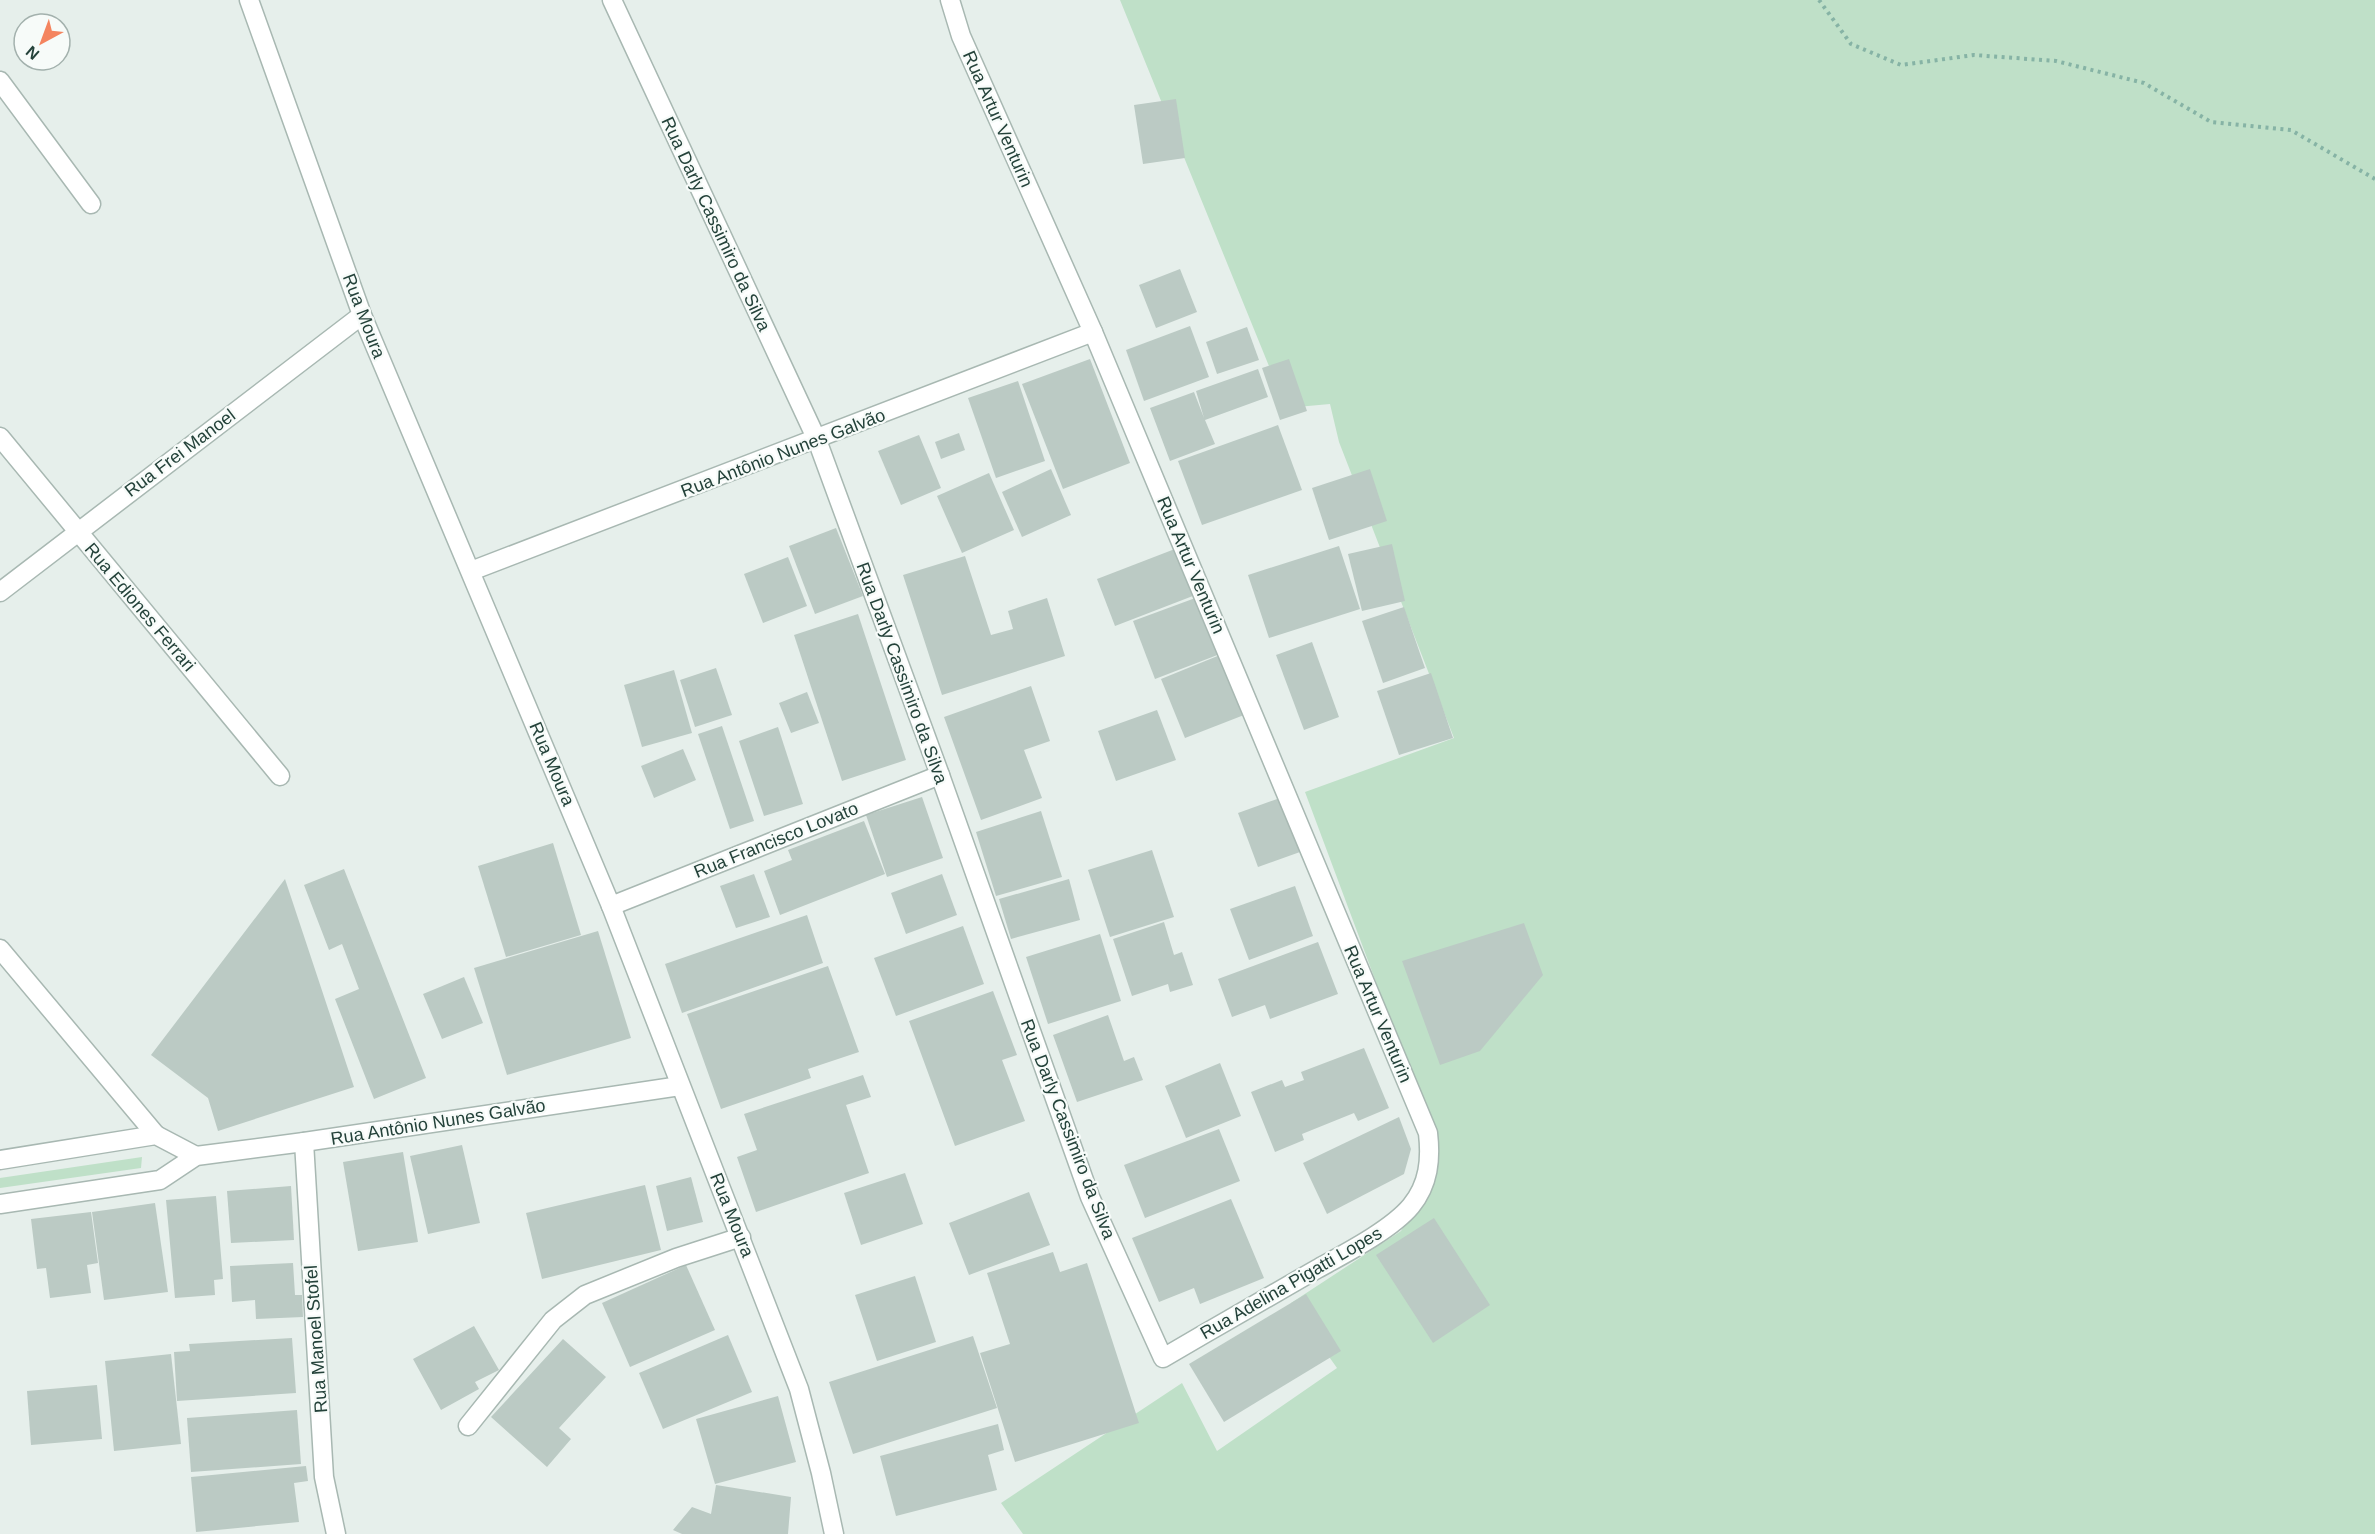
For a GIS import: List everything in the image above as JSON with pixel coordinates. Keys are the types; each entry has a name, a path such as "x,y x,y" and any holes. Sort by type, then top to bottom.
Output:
{"street":[{"name":"Rua Moura","path":"249,0 362,315 611,906 799,1389 834,1534"},
{"name":"Rua Darly Cassimiro da Silva","path":"612,0 817,440 940,775 1090,1197 1162,1358"},
{"name":"Rua Artur Venturin","path":"950,0 962,36 1093,332 1428,1133"},
{"path":"0,81 91,204"},
{"name":"Rua Frei Manoel","path":"0,592 362,315"},
{"name":"Rua Antônio Nunes Galvão","path":"471,572 1093,332"},
{"name":"Rua Ediones Ferrari","path":"0,437 280,776"},
{"name":"Rua Francisco Lovato","path":"611,906 940,775"},
{"path":"0,949 156,1135 196,1156"},
{"name":"Rua Antônio Nunes Galvão","path":"0,1204 160,1180 196,1156 680,1086"},
{"name":"Rua Adelina Pigatti Lopes","path":"1162,1358 1386,1227 1411,1206 1425,1180 1431,1158 1428,1133"},
{"path":"0,1160 156,1135"},
{"name":"Rua Manoel Stofel","path":"304,1142 324,1477 336,1534"},
{"path":"468,1426 553,1320 585,1295 676,1258 741,1237"}],"path":[{"path":"1819,0 1851,44 1901,65 1974,55 2067,64 2144,83 2211,122 2291,130 2375,179"}],"green space":[{"path":"1120,0 2375,0 2375,1534 1023,1534 1001,1503 1182,1383 1217,1451 1337,1368 1291,1303 1401,1231 1430,1184 1438,1148 1305,792 1454,738 1339,442 1330,404 1286,408"},
{"path":"142,1157 141,1168 0,1188 0,1178"}],"building":[{"path":"1176,99 1185,158 1143,164 1134,105"},
{"path":"1180,269 1197,312 1156,328 1139,285"},
{"path":"1190,326 1209,377 1144,401 1126,350"},
{"path":"1247,327 1259,360 1217,374 1206,342"},
{"path":"1090,359 1130,463 1063,489 1022,384"},
{"path":"1289,359 1307,411 1280,420 1262,368"},
{"path":"1258,369 1268,397 1205,420 1215,444 1170,461 1150,408 1194,392 1204,418 1196,391"},
{"path":"1018,381 1045,461 996,478 968,398"},
{"path":"1278,425 1302,490 1202,525 1178,461"},
{"path":"959,433 965,450 941,459 935,442"},
{"path":"919,435 941,488 901,505 878,451"},
{"path":"1051,469 1071,515 1022,537 1002,492"},
{"path":"1370,469 1387,521 1329,540 1312,488"},
{"path":"989,473 1014,530 962,553 937,496"},
{"path":"836,528 863,596 815,614 789,546"},
{"path":"1392,544 1405,601 1362,611 1348,554"},
{"path":"1339,546 1360,609 1269,638 1248,575"},
{"path":"1180,547 1198,594 1115,626 1097,579"},
{"path":"965,556 991,635 1013,629 1008,611 1047,598 1065,656 942,695 903,575"},
{"path":"788,557 807,606 763,623 744,574"},
{"path":"1198,597 1220,654 1155,679 1133,621"},
{"path":"1404,607 1425,668 1383,683 1362,621"},
{"path":"858,614 906,760 842,781 794,635"},
{"path":"1312,642 1339,717 1304,730 1276,655"},
{"path":"1220,655 1244,715 1185,738 1161,679"},
{"path":"716,668 732,715 695,727 680,680"},
{"path":"674,670 692,733 642,747 624,685"},
{"path":"1431,673 1453,738 1399,755 1377,691"},
{"path":"1031,686 1050,741 1024,750 1042,798 981,820 944,717"},
{"path":"807,692 819,723 791,733 779,703"},
{"path":"1157,710 1176,760 1116,781 1098,731"},
{"path":"722,726 754,821 730,829 698,734"},
{"path":"778,727 803,804 764,816 739,741"},
{"path":"683,749 696,780 654,798 641,766"},
{"path":"922,797 943,858 887,877 866,815"},
{"path":"1280,798 1300,852 1258,867 1238,813"},
{"path":"1041,811 1062,877 996,896 976,832"},
{"path":"864,821 885,874 780,915 764,871 792,860 788,850"},
{"path":"553,843 581,935 506,957 478,866"},
{"path":"1152,850 1174,917 1110,937 1088,870"},
{"path":"344,869 426,1078 374,1099 335,999 359,989 342,944 329,950 304,885"},
{"path":"754,874 770,917 736,928 720,886"},
{"path":"942,874 957,915 906,934 891,893"},
{"path":"285,879 354,1087 218,1131 208,1098 151,1055"},
{"path":"1069,879 1080,920 1011,939 999,899"},
{"path":"1295,886 1313,936 1249,960 1230,909"},
{"path":"807,915 823,963 682,1013 665,964"},
{"path":"1164,922 1174,955 1182,952 1193,985 1170,992 1168,984 1132,996 1113,939"},
{"path":"1524,923 1543,975 1480,1051 1440,1065 1402,961"},
{"path":"963,926 984,984 896,1016 874,958"},
{"path":"598,931 631,1038 507,1075 474,968"},
{"path":"1100,934 1121,1001 1048,1024 1026,957"},
{"path":"1318,942 1338,994 1270,1019 1265,1005 1232,1017 1218,979"},
{"path":"828,966 859,1052 808,1069 811,1078 721,1109 687,1014"},
{"path":"464,977 483,1023 442,1039 423,994"},
{"path":"993,991 1017,1055 1002,1060 1025,1121 955,1146 909,1021"},
{"path":"1108,1015 1124,1061 1134,1057 1143,1080 1077,1102 1053,1035"},
{"path":"1364,1048 1389,1108 1358,1121 1354,1113 1302,1134 1304,1140 1275,1152 1251,1092 1282,1080 1285,1087 1304,1080 1301,1072"},
{"path":"1220,1063 1241,1116 1186,1138 1165,1086"},
{"path":"863,1075 871,1097 846,1105 869,1173 756,1212 737,1157 757,1150 744,1114"},
{"path":"1399,1117 1411,1149 1404,1174 1327,1214 1303,1163"},
{"path":"1219,1129 1240,1181 1145,1218 1124,1165"},
{"path":"462,1145 480,1223 428,1234 410,1156"},
{"path":"403,1152 418,1242 358,1251 343,1162"},
{"path":"905,1173 923,1224 861,1245 844,1193"},
{"path":"691,1177 703,1222 667,1231 656,1186"},
{"path":"645,1185 661,1250 542,1279 526,1213"},
{"path":"291,1186 294,1240 231,1243 227,1191"},
{"path":"1029,1192 1050,1245 969,1275 949,1223"},
{"path":"216,1196 223,1279 214,1280 215,1295 175,1298 166,1200"},
{"path":"1231,1199 1264,1278 1200,1304 1194,1288 1159,1302 1132,1238"},
{"path":"155,1203 168,1292 104,1300 92,1212"},
{"path":"91,1212 98,1263 87,1265 91,1293 50,1298 46,1268 37,1269 31,1219"},
{"path":"1434,1218 1490,1305 1433,1343 1376,1255"},
{"path":"1053,1252 1060,1272 1087,1263 1139,1423 1015,1462 980,1353 1010,1344 987,1273"},
{"path":"293,1263 295,1295 302,1295 303,1317 256,1319 255,1300 232,1302 230,1266"},
{"path":"686,1265 715,1330 630,1367 602,1303"},
{"path":"915,1276 936,1342 877,1361 855,1295"},
{"path":"1306,1294 1341,1351 1224,1422 1189,1364"},
{"path":"474,1326 499,1370 475,1382 479,1389 441,1410 413,1359"},
{"path":"728,1335 752,1392 663,1429 639,1373"},
{"path":"973,1336 997,1408 853,1454 829,1382"},
{"path":"292,1338 296,1393 177,1401 174,1352 190,1351 189,1344"},
{"path":"563,1339 606,1377 559,1428 571,1439 547,1467 491,1417"},
{"path":"171,1354 181,1444 114,1451 105,1361"},
{"path":"97,1385 102,1439 31,1445 27,1391"},
{"path":"778,1396 796,1462 715,1484 696,1419"},
{"path":"297,1410 301,1464 191,1472 187,1418"},
{"path":"998,1424 1004,1450 988,1455 997,1490 896,1516 880,1456"},
{"path":"306,1466 308,1481 294,1483 299,1522 196,1532 191,1477"},
{"path":"716,1485 791,1497 788,1534 682,1534 673,1530 692,1507 711,1514"}]}
